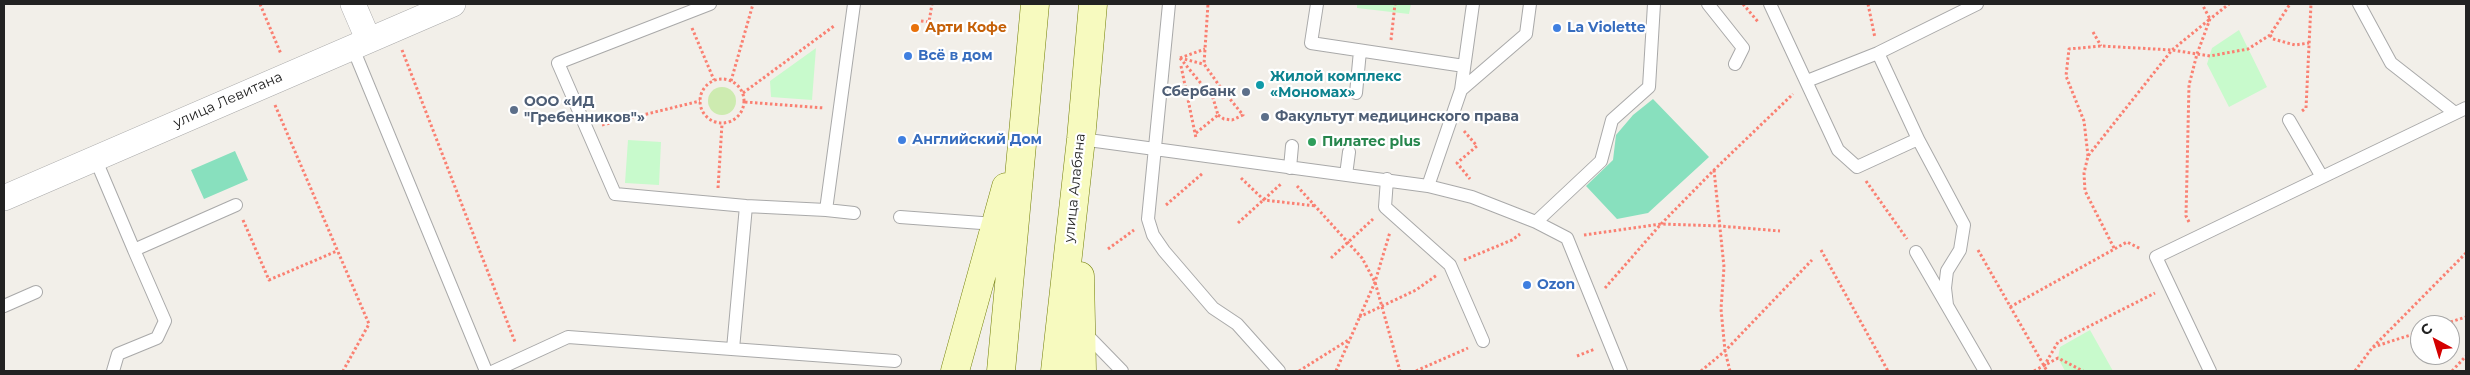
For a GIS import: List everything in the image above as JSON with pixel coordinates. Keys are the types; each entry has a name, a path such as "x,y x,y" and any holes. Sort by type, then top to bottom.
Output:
{"main road":[{"path":"1001,371 1035,4"},
{"name":"улица Алабяна","path":"1055,371 1081,139 1093,4"},
{"path":"955,371 1023,128"},
{"path":"1081,139 1082,371"}],"street":[{"path":"353,4 360,43"},
{"name":"улица Левитана","path":"4,198 453,4"}],"lane":[{"path":"710,4 558,63 615,194 718,204 854,213"},
{"path":"1169,4 1148,220 1153,236 1164,251 1213,308 1237,324 1279,371"},
{"path":"1317,4 1311,43 1464,66"},
{"path":"1428,186 1461,90 1473,4"},
{"path":"1461,90 1526,34 1530,4"},
{"path":"1536,222 1601,161 1612,120 1649,87 1654,4"},
{"path":"1708,4 1742,48 1735,64"},
{"path":"1770,4 1838,150 1857,167 1918,139"},
{"path":"1807,81 1878,53 1977,4"},
{"path":"2359,4 2390,63 2461,110"},
{"path":"826,210 853,8"},
{"path":"360,43 486,371"},
{"path":"1356,92 1360,51"},
{"path":"1878,53 1918,139 1964,225 1960,250 1947,271 1945,288 1947,305"},
{"path":"2210,371 2156,257 2461,110"},
{"path":"2289,120 2322,177"},
{"path":"1081,139 1194,154 1289,172 1387,179 1428,186 1472,197 1536,222 1566,238 1621,371"},
{"path":"1289,172 1292,146"},
{"path":"1346,176 1349,152"},
{"path":"95,158 165,322 157,338 118,354 113,371"},
{"path":"1387,179 1390,211 1450,266 1483,342"},
{"path":"134,250 236,205"},
{"path":"732,349 746,206"},
{"path":"900,217 995,224"},
{"path":"1916,252 1985,371"},
{"path":"4,306 36,292"},
{"path":"1081,330 1122,371"},
{"path":"494,371 568,337 895,360"}],"path":[{"path":"260,4 282,57"},
{"path":"731,81 753,4"},
{"path":"921,21 929,22 932,4"},
{"path":"1180,58 1213,98 1218,115 1224,119 1232,120 1243,115 1204,64 1208,4"},
{"path":"1390,55 1394,4"},
{"path":"1868,4 1878,53"},
{"path":"2197,237 2186,216 2189,85 2197,54 2210,19 2202,4"},
{"path":"2088,156 2172,50 2229,4"},
{"path":"2114,248 2085,191 2084,173 2088,156 2084,121 2066,76 2069,49 2101,46 2172,50 2210,56 2248,49 2270,35 2290,4"},
{"path":"2289,120 2306,108 2311,4"},
{"path":"743,93 853,8"},
{"path":"686,13 714,80"},
{"path":"394,29 521,359"},
{"path":"2093,32 2101,46"},
{"path":"2270,35 2273,39 2295,45 2308,43"},
{"path":"1180,49 1180,58 1196,133 1194,154"},
{"path":"1180,58 1205,49"},
{"path":"1180,58 1204,64"},
{"path":"714,80 731,81 743,93 745,102 738,118 722,124 713,122 706,117 700,101 702,92 714,80"},
{"path":"1593,302 1661,224 1807,81"},
{"path":"1213,98 1221,88"},
{"path":"587,128 700,101"},
{"path":"745,102 840,109"},
{"path":"277,108 368,324 343,371"},
{"path":"1196,133 1218,115"},
{"path":"1452,116 1477,146 1457,163 1461,168"},
{"path":"718,204 722,124"},
{"path":"1857,167 1916,252"},
{"path":"1714,170 1724,267 1721,309 1725,351 1730,371"},
{"path":"1238,223 1264,200 1289,172 1362,258 1375,282 1400,371"},
{"path":"1264,200 1316,206"},
{"path":"236,205 269,280 337,251"},
{"path":"1331,258 1349,241 1390,211"},
{"path":"1336,371 1375,282 1390,211"},
{"path":"1359,318 1416,290 1450,266 1512,240 1536,222"},
{"path":"1566,238 1661,224 1780,231"},
{"path":"1964,225 2047,371"},
{"path":"2010,307 2127,242 2156,257"},
{"path":"1820,250 1888,371"},
{"path":"2355,371 2372,348 2466,253"},
{"path":"1701,371 1725,351 1812,260"},
{"path":"2044,366 2058,342 2169,286"},
{"path":"2372,348 2410,335"},
{"path":"1299,371 1350,339"},
{"path":"1416,371 1483,342"},
{"path":"2452,371 2466,356"},
{"path":"2034,371 2058,358 2082,371"}],"green space":[{"path":"1357,4 1411,4 1409,14 1357,8"},
{"path":"2239,30 2267,87 2229,107 2207,64 2212,48"},
{"path":"816,48 812,100 771,97 770,81"},
{"path":"722,87 732,91 736,101 732,111 722,115 712,111 708,101 712,91"},
{"path":"1653,99 1709,157 1648,213 1617,219 1586,186 1613,160 1616,135 1633,115"},
{"path":"628,140 661,142 659,185 625,183"},
{"path":"235,151 248,180 204,199 191,170"},
{"path":"2090,330 2113,371 2065,371 2058,358 2060,347"}],"place":[{"name":"Арти Кофе","path":"915,28"},
{"name":"La Violette","path":"1557,28"},
{"name":"Всё в дом","path":"908,56"},
{"name":"Жилой комплекс «Мономах»","path":"1260,85"},
{"name":"Сбербанк","path":"1246,92"},
{"name":"ООО «ИД \"Гребенников\"»","path":"514,110"},
{"name":"Факультут медицинского права","path":"1265,117"},
{"name":"Английский Дом","path":"902,140"},
{"name":"Пилатес plus","path":"1312,142"},
{"name":"Ozon","path":"1527,285"}]}
